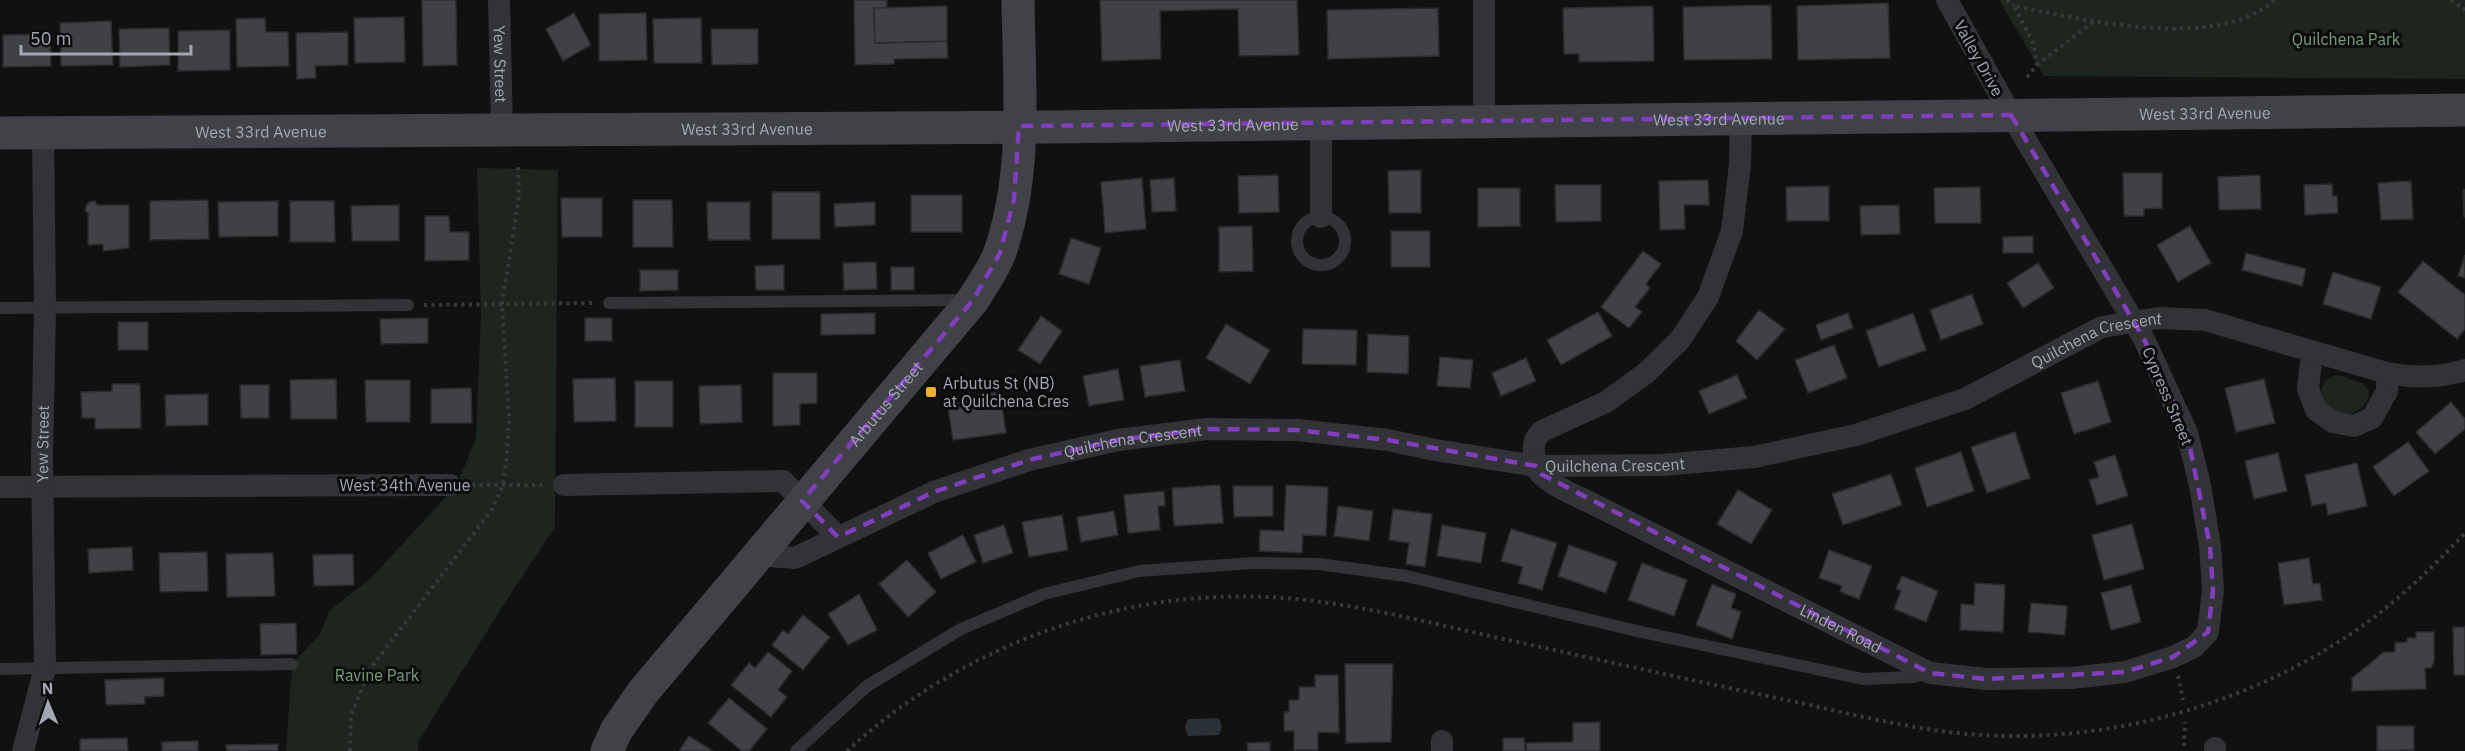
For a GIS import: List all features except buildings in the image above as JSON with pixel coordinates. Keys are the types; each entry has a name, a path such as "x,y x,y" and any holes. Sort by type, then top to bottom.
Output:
{"street":[{"name":"Yew Street","path":"499,0 502,129"},
{"name":"Arbutus Street","path":"607,751 616,731 643,692 973,300 1000,253 1014,199 1020,159 1018,0"},
{"path":"1484,0 1484,122"},
{"name":"Valley Drive","path":"1947,0 2011,115"},
{"name":"West 33rd Avenue","path":"0,133 1484,122 2465,110"},
{"name":"Cypress Street","path":"2011,115 2144,339 2187,433 2200,485 2210,546 2213,590 2208,632 2194,646 2173,657"},
{"path":"1536,466 1534,448 1536,437 1542,431 1606,402 1646,373 1680,340 1708,297 1732,231 1740,164 1742,119"},
{"path":"1321,122 1321,217"},
{"name":"Yew Street","path":"23,751 45,668 44,133"},
{"name":"Quilchena Crescent","path":"756,555 795,558 934,492 1029,460 1118,440 1207,429 1320,432 1388,440 1536,466 1662,465 1754,457 1856,435 1965,399 2102,327 2162,318 2205,320 2387,373 2417,378 2446,376 2465,370"},
{"path":"2312,352 2308,389 2316,410 2333,422 2354,426 2372,418 2387,392 2387,373"},
{"name":"Linden Road","path":"1536,466 1548,480 1593,504 1930,673 1986,679 2071,678 2125,672 2173,657"},
{"path":"564,485 783,481 838,537"},
{"name":"West 34th Avenue","path":"0,488 450,485"}],"lane":[{"path":"1321,217 1331,219 1338,224 1346,238 1345,247 1336,261 1320,265 1305,258 1297,243 1301,227 1307,221 1321,217"},
{"path":"609,303 973,300"},
{"path":"0,308 408,305"},
{"path":"796,751 867,686 962,628 1034,598 1139,571 1241,563 1319,564 1406,576 1637,631 1863,679 1913,677 1930,673"},
{"path":"0,669 292,664"}],"path":[{"path":"2007,0 2014,6 2033,43 2037,65"},
{"path":"2014,6 2093,22 2172,28 2214,27 2251,17 2275,0"},
{"path":"2451,0 2465,10"},
{"path":"2027,77 2037,65 2093,22"},
{"path":"408,305 609,303"},
{"name":"West 34th Avenue","path":"450,485 564,485"},
{"path":"847,751 879,723 931,686 1019,640 1070,622 1165,602 1266,597 1391,614 1816,707 1946,731 2013,735 2099,730 2175,714 2250,688 2312,657 2367,623 2402,595 2431,569 2465,533"},
{"path":"2180,684 2183,700"},
{"path":"2184,746 2185,722"}],"highlighted area":[{"path":"2011,115 2144,339 2187,433 2210,546 2213,590 2208,632 2173,657 2125,672 1986,679 1930,673 1541,474 1536,466 1388,440 1297,430 1207,429 1118,440 1029,460 934,492 838,537 802,501 973,300 1000,253 1014,199 1019,126"}],"green space":[{"name":"Quilchena Park","path":"1999,0 2465,0 2465,79 2044,76"},
{"name":"Ravine Park","path":"477,168 558,170 555,527 419,740 418,751 286,751 292,664 321,633 329,611 370,579 457,485 476,438 481,314"},
{"path":"2338,375 2362,383 2369,391 2365,404 2345,417 2324,403 2321,393 2324,383 2332,376"}],"shaded area":[{"path":"1219,718 1222,727 1219,735 1188,736 1185,727 1188,719"}],"place":[{"name":"Arbutus St (NB) at Quilchena Cres","path":"931,392"}]}
